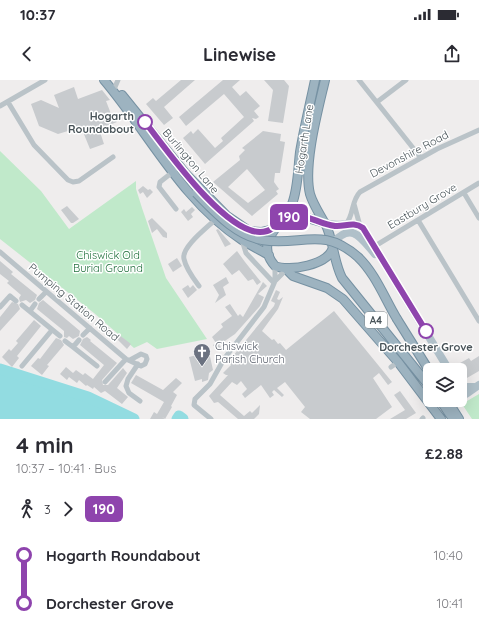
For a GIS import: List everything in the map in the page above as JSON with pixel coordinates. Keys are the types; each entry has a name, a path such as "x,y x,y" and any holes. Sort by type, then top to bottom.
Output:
{"highway":[{"name":"Burlington Lane","path":"104,80 116,84 134,110 185,174 227,216 249,231 261,232 274,228"},
{"name":"Burlington Lane","path":"104,80 186,189 216,219 242,240 269,255"},
{"name":"Hogarth Lane","path":"282,218 292,204 315,80"},
{"name":"Hogarth Lane","path":"325,80 311,151 308,182 310,196 325,222"},
{"path":"134,110 151,137 196,193 225,221 250,236 261,240 277,241 318,238 334,242 347,249 366,266 425,363"},
{"path":"300,216 325,222 331,234 333,245 329,256 319,263 285,269 275,266 269,255 269,238 274,228 282,218 300,216"},
{"name":"A4","path":"333,245 336,262 342,278 423,378"},
{"name":"A4","path":"285,269 293,276 326,288 343,299 398,362 442,419"},
{"path":"445,407 453,419"},
{"path":"451,407 459,419"}],"main road":[{"path":"325,222 337,226 346,224 360,226 375,246 386,267 445,363"},
{"path":"333,245 345,234 355,233 360,236 386,267"},
{"path":"442,357 443,363"},
{"path":"467,387 478,386"},
{"path":"467,393 478,386"}],"street":[{"path":"0,106 45,80"},
{"path":"359,80 421,158"},
{"path":"377,102 406,80"},
{"path":"8,102 34,145 68,180 79,182 113,157"},
{"name":"Devonshire Road","path":"346,224 350,220 354,203 360,192 421,158 479,130"},
{"path":"174,172 160,182 159,187 176,209"},
{"name":"Eastbury Grove","path":"375,246 479,183"},
{"path":"464,193 479,218"},
{"path":"354,203 356,216 360,226"},
{"path":"199,286 190,274 184,258 184,253 190,244 216,219"},
{"path":"418,220 479,321"},
{"name":"Burlington Lane","path":"242,240 246,253 274,282"},
{"name":"Pumping Station Road","path":"0,252 128,359 138,364"},
{"path":"211,419 196,408 193,403 210,384 224,359 264,307 274,282 275,266"},
{"path":"274,282 285,269"},
{"path":"39,299 46,292"},
{"path":"0,308 10,296 16,301"},
{"path":"30,311 35,304"},
{"path":"22,305 60,336"},
{"path":"83,336 90,328"},
{"path":"22,366 52,330"},
{"path":"73,347 79,340"},
{"path":"65,341 97,366"},
{"path":"105,382 128,359 138,354 144,354 147,360 144,364 138,364 128,379 126,386 130,393 140,401"},
{"path":"391,367 398,362"}],"green space":[{"name":"Chiswick Old Burial Ground","path":"0,151 41,191 69,229 136,181 136,189 166,278 207,339 157,349 147,342 134,348 94,313 0,239"},
{"path":"479,394 479,419 472,419 464,407 467,407 467,401"}],"water":[{"path":"0,369 88,397 134,419 0,419"}],"building":[{"path":"181,80 195,80 164,107 173,118 164,125 146,104 153,98 156,101"},
{"path":"223,80 240,80 232,87 240,96 246,91 260,106 254,111 259,117 256,119 252,118 254,121 205,164 183,138 191,131 193,134 198,129 215,148 223,141 221,138 244,117 224,94 186,126 179,117"},
{"path":"264,80 284,80 289,86 283,123 268,121 273,90"},
{"path":"74,87 78,99 102,90 110,100 106,101 113,119 115,118 117,122 99,129 104,144 90,149 81,127 58,134 39,126 31,104 41,100 59,108 54,95"},
{"path":"263,131 281,134 280,141 285,142 280,173 275,173 274,182 279,189 276,191 278,194 252,216 213,182 240,160 239,156 245,150 242,148","holes":["247,169 265,190 248,203 228,187"]},
{"path":"143,186 153,192 147,198 143,192 140,194 138,190"},
{"path":"67,206 79,219 73,223 71,223 61,210"},
{"path":"192,207 195,210 191,214 193,217 188,221 181,212 184,209 186,212"},
{"path":"152,218 167,233 167,238 163,237 157,229 152,233 148,221"},
{"path":"218,229 231,244 225,247 216,230"},
{"path":"237,251 261,282 257,285 253,279 248,281 239,270 232,275 223,264"},
{"path":"177,258 182,266 173,272 168,264"},
{"path":"0,261 13,272 11,274 37,295 35,300 30,303 26,300 20,302 19,298 21,295 7,283 9,281 0,274"},
{"path":"226,277 229,283 223,287 226,295 215,303 219,295 213,285"},
{"path":"263,282 267,286 258,294 264,297 260,306 235,334 219,345 222,348 218,351 213,345 216,343 212,337 223,327 221,324 232,316 225,307 230,304 238,316 240,314 243,317"},
{"path":"188,285 190,288 193,285 197,290 188,298 182,289"},
{"path":"276,290 280,292 277,299 279,300 283,297 278,309 262,331 272,340 274,339 278,344 280,343 286,350 334,311 392,382 388,385 379,373 373,378 392,407 376,419 310,419 301,412 305,407 285,382 277,388 284,395 282,397 274,390 272,392 274,395 270,398 261,385 245,398 242,394 247,389 241,381 237,385 232,382 220,395 244,416 250,411 252,413 260,405 259,414 254,419 238,419 218,402 214,403 209,396 228,375 223,373 231,365 228,362 274,306 275,303 271,301"},
{"path":"43,300 80,331 79,336 73,339 69,336 67,338 64,337 64,331 37,309 39,303"},
{"path":"12,302 18,304 20,309 0,331 0,317"},
{"path":"82,305 91,313 87,318 78,310"},
{"path":"34,320 41,326 17,356 19,358 12,367 2,357 9,349 11,351 18,343 16,341"},
{"path":"104,324 113,331 109,336 100,329"},
{"path":"118,334 131,344 127,349 115,337"},
{"path":"87,337 117,363 102,380 103,385 108,385 123,368 127,373 117,388 128,397 122,404 105,391 101,393 94,387 93,389 87,385 86,386 79,380 77,383 69,377 67,380 60,374 66,367 73,373 76,370 83,375 85,373 93,379 104,365 80,345 83,339"},
{"path":"56,338 61,340 64,345 47,365 49,366 42,375 31,366 38,358 40,359"},
{"name":"Chiswick Parish Church","path":"209,352 213,370 209,373 208,380 202,382 202,379 195,381 189,357"},
{"path":"479,356 479,371 467,378 467,363 460,363 469,358 471,361"},
{"path":"136,375 163,390 176,378 182,383 173,392 177,395 165,419 150,419 154,412 157,414 164,402 131,383"},
{"path":"400,391 416,413 406,419 390,419 405,410 394,395"}],"waterway":[{"path":"0,369 88,397 134,419"},
{"path":"177,419 179,416 183,419"}],"bus line":[{"name":"190","path":"145,122 185,174 204,194 227,216 249,231 267,231 274,228 282,218 300,216 317,219 332,225 339,226 355,224 363,228 426,331"}],"place":[{"name":"Hogarth Roundabout","path":"145,122"},
{"name":"Dorchester Grove","path":"426,331"},
{"name":"Chiswick Parish Church","path":"202,367"}]}
